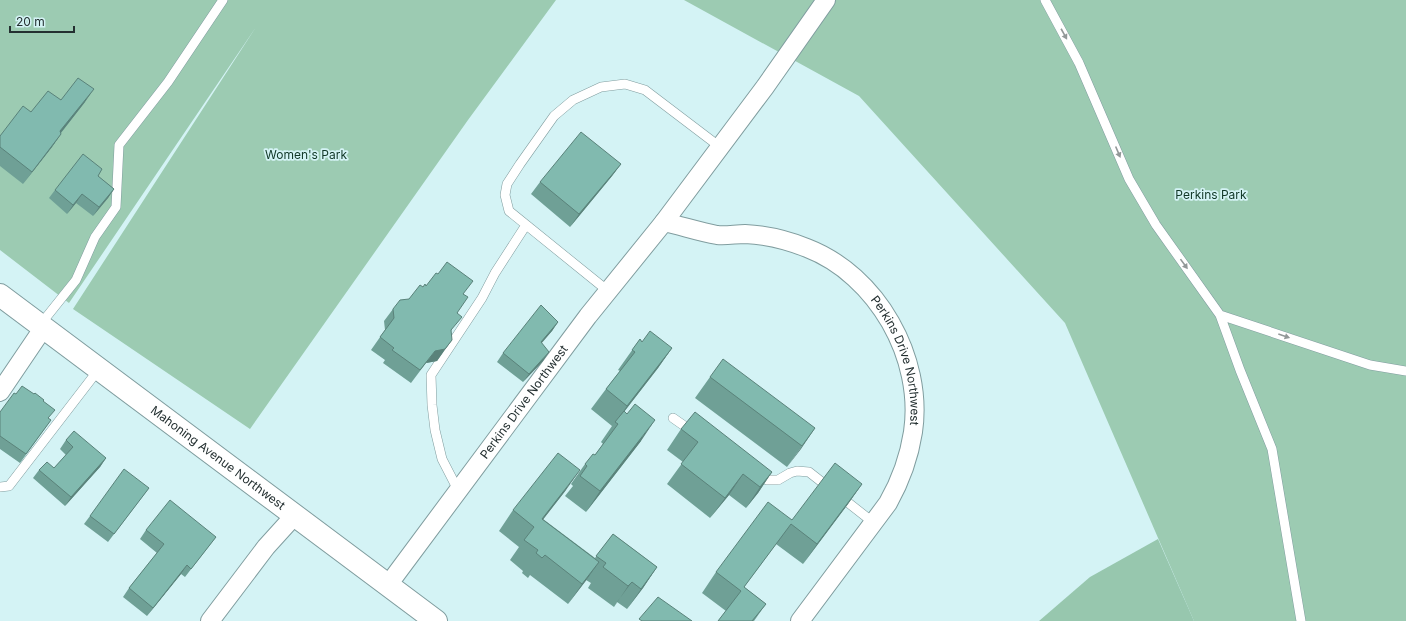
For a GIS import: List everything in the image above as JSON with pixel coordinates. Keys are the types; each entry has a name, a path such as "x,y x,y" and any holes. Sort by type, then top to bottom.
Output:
{"main road":[{"name":"Mahoning Avenue Northwest","path":"4,301 42,326 436,621"}],"street":[{"name":"Perkins Drive Northwest","path":"388,585 608,291 664,222 720,148 826,0"},
{"name":"Perkins Drive Northwest","path":"664,222 718,235 745,234 787,241 826,257 860,283 870,294 890,322 899,339 907,361 912,383 914,431 908,460 899,484 874,523 800,621"},
{"path":"0,392 42,326"},
{"path":"210,621 266,547 295,515"}],"lane":[{"path":"42,326 76,280 96,237 116,207 118,145 168,82 223,0"},
{"path":"1045,0 1079,63 1129,179 1156,225 1220,315 1240,370 1272,449 1301,621"},
{"path":"608,291 510,211 505,195 507,184 554,116 573,100 601,87 625,84 645,90 720,148"},
{"path":"458,490 442,459 435,430 431,375 482,298 495,273 526,225"},
{"path":"1220,315 1370,365 1406,371"},
{"path":"0,488 9,486 99,369"},
{"path":"673,418 698,436"},
{"path":"749,470 767,480 778,480 790,472 809,472 874,523"}],"green space":[{"name":"Women's Park","path":"0,0 556,0 468,120 250,429 73,309 256,27 69,303 0,250"},
{"name":"Perkins Park","path":"684,0 1406,0 1406,621 1194,621 1065,323 859,96"},
{"path":"1158,539 1194,621 1039,621 1090,577"}],"building":[{"path":"78,78 94,89 60,131 61,134 32,172 0,147 0,136 23,106 31,112 48,91 61,100"},
{"path":"581,132 621,164 579,214 540,182"},
{"path":"83,154 102,169 98,176 114,189 99,207 82,194 73,205 55,190"},
{"path":"447,262 473,281 463,294 468,297 457,313 462,317 451,330 452,340 445,349 435,351 420,370 392,350 394,348 380,337 394,318 393,309 400,300 409,299 420,285 423,287 425,284 426,286"},
{"path":"541,305 558,322 541,342 549,352 529,374 503,353"},
{"path":"650,331 672,348 627,406 606,389 635,352 632,350 640,339 642,342"},
{"path":"723,359 815,428 802,446 710,377"},
{"path":"22,386 34,394 35,393 55,410 48,418 51,420 26,454 0,436 0,412 14,393 16,394"},
{"path":"635,404 655,420 600,491 580,476 587,466 585,464 593,454 595,455 618,424 615,422 624,411 627,414"},
{"path":"695,412 772,472 760,487 743,474 725,498 681,464 698,442 681,429"},
{"path":"74,431 106,458 71,497 39,470 47,462 54,468 73,447 66,440"},
{"path":"558,453 580,470 542,519 599,562 582,584 545,555 542,558 536,553 538,550 524,540 534,527 513,510"},
{"path":"835,463 862,484 817,544 791,524 744,587 766,604 752,621 718,621 741,591 716,572 768,502 792,520"},
{"path":"124,469 149,488 114,534 90,516"},
{"path":"170,500 216,537 191,569 187,565 153,608 129,588 164,544 146,530"},
{"path":"613,534 657,567 641,589 632,582 628,586 603,567 606,563 596,556"},
{"path":"658,597 692,621 642,621 639,619"}]}
